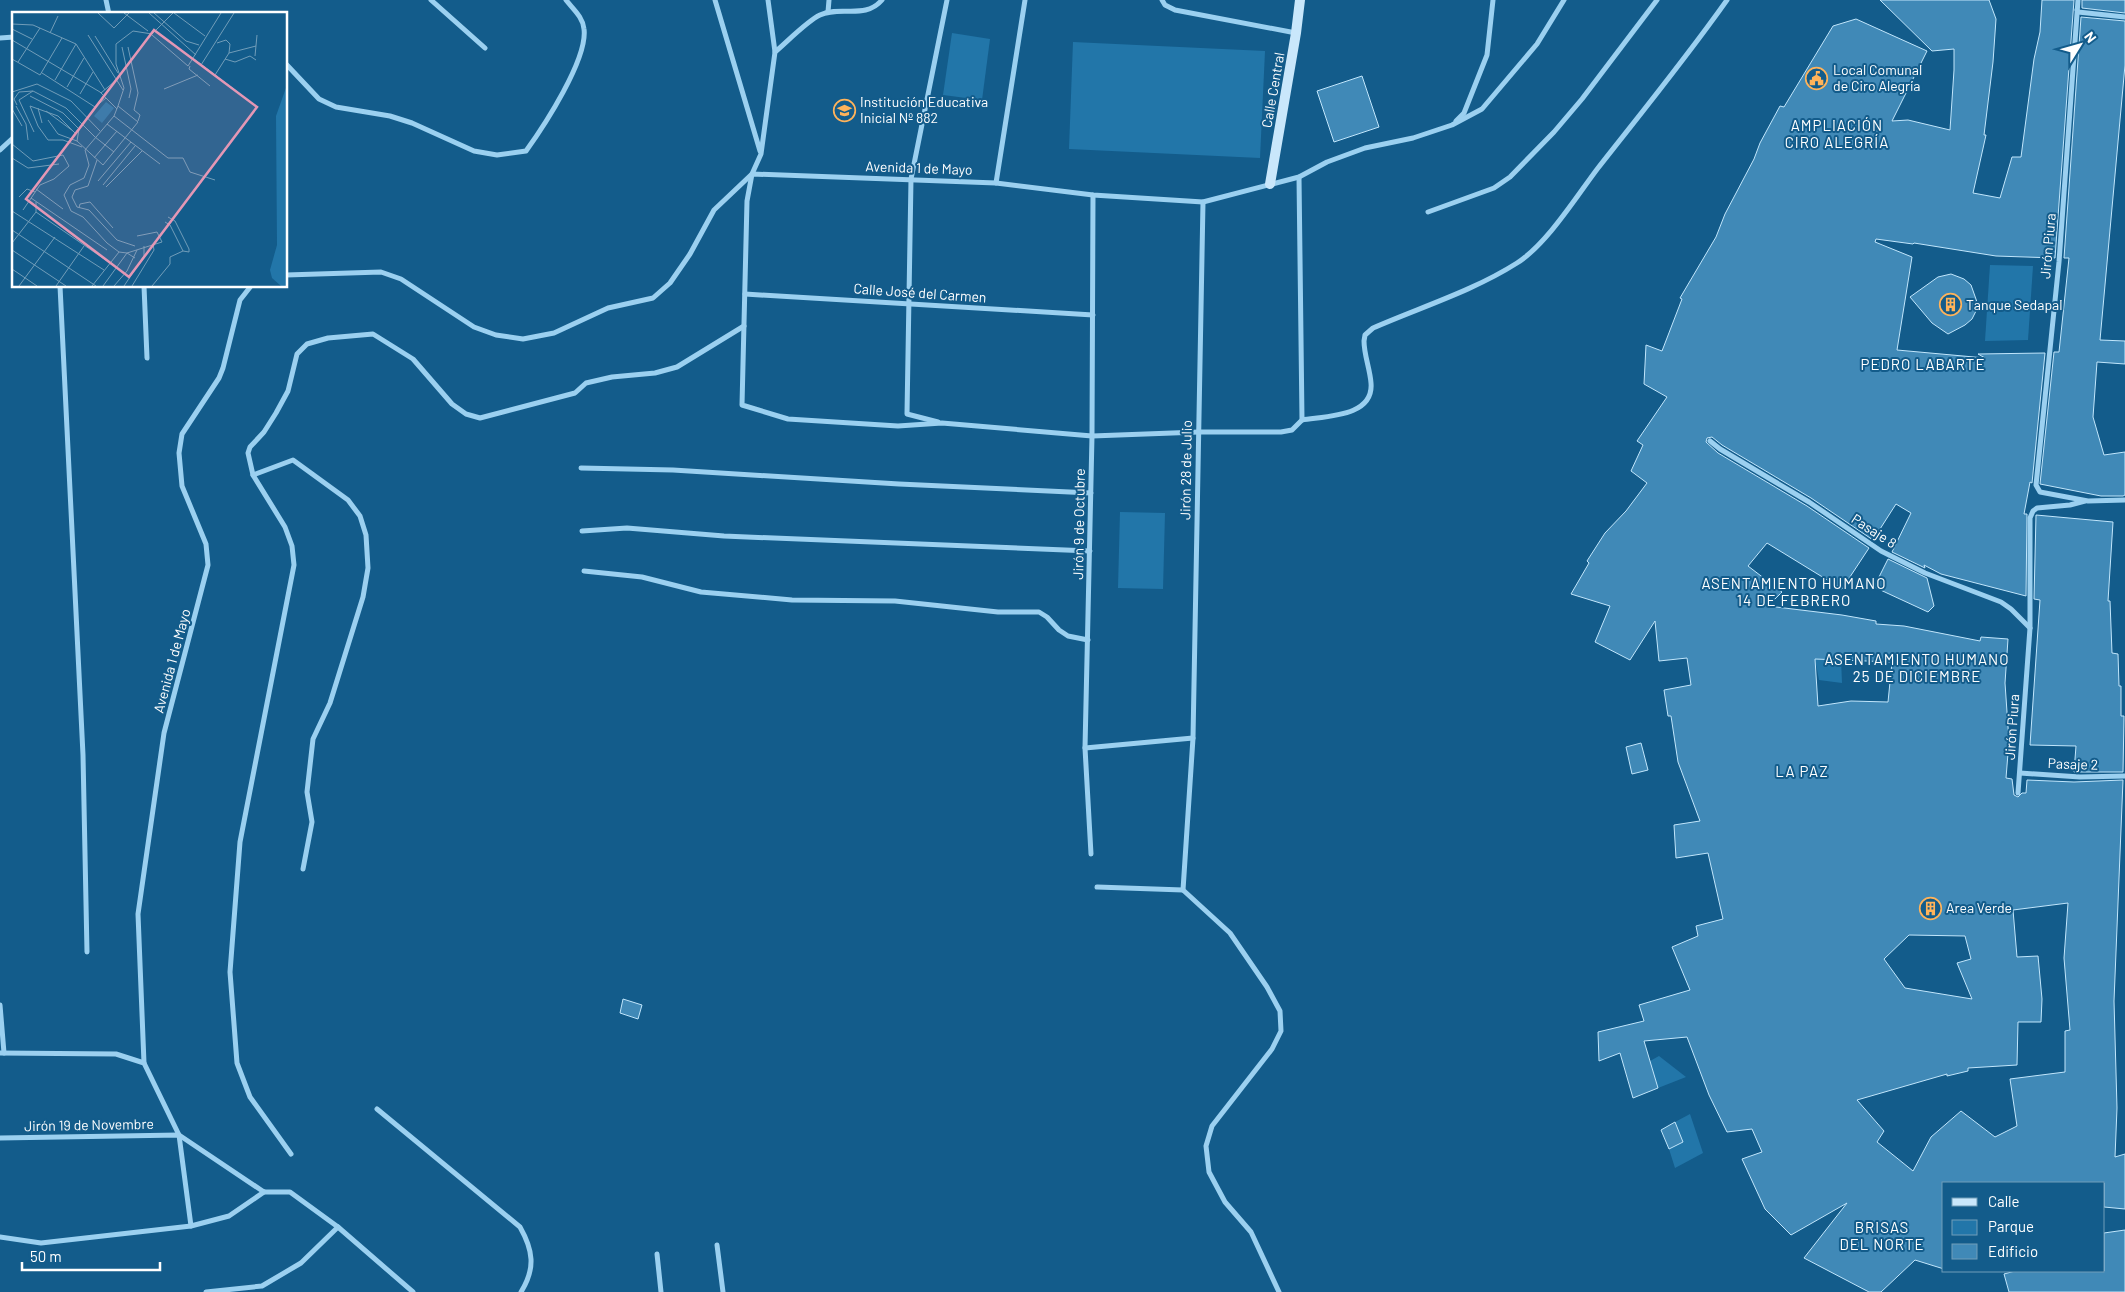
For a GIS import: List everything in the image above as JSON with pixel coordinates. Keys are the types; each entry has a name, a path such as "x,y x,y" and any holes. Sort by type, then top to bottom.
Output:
{"street":[{"path":"432,0 485,48"},
{"path":"288,66 320,99 336,107 390,116 412,123 454,140 474,151 498,155 526,150 565,90 584,42 584,28 580,17 566,0"},
{"path":"714,0 761,154"},
{"path":"768,0 775,52 761,154 752,174 747,201 742,405 788,419 898,426 942,423 1092,436 1199,432 1281,432 1292,430 1302,420 1355,411 1365,404 1372,395 1372,382 1364,341 1365,335 1372,328 1452,296 1517,263 1528,255 1554,226 1690,53 1727,0"},
{"path":"828,0 828,12"},
{"path":"775,52 818,15 828,12 860,11 876,8 882,0"},
{"path":"942,423 907,414 911,179 947,0"},
{"path":"996,183 1025,0"},
{"path":"1162,0 1165,5 1175,10 1296,33"},
{"name":"Calle Central","path":"1270,184 1300,0"},
{"path":"1452,125 1464,113 1487,55 1492,0"},
{"name":"Avenida 1 de Mayo","path":"752,174 996,183 1093,195 1203,202 1299,177 1326,162 1365,148 1413,138 1452,125 1482,110 1537,44 1564,0"},
{"path":"1428,212 1494,188 1510,177 1554,132 1582,99 1657,0"},
{"name":"Jirón Piura","path":"2076,0 2078,12 2051,349 2036,485 2040,492 2088,501"},
{"path":"2078,12 2125,17"},
{"path":"0,150 12,139"},
{"path":"288,275 381,272 401,279 474,327 496,335 523,339 554,333 608,308 653,298 670,283 690,254 714,210 752,174"},
{"path":"1299,177 1302,420"},
{"name":"Jirón 9 de Octubre","path":"1091,854 1085,748 1092,436 1093,195"},
{"name":"Jirón 28 de Julio","path":"1183,890 1193,738 1203,202"},
{"path":"60,288 83,755 87,952"},
{"path":"144,288 147,358"},
{"name":"Avenida 1 de Mayo","path":"144,1063 138,914 164,733 208,565 206,544 182,486 180,444 182,434 221,373 240,300 249,288"},
{"name":"Calle José del Carmen","path":"745,294 1093,315"},
{"path":"292,1154 250,1097 238,1062 230,972 240,842 294,565 292,546 285,527 253,475 248,453 250,447 264,432 288,391 297,354 308,344 328,338 373,334 413,359 452,404 466,414 480,418 575,393 586,383 612,377 656,373 677,367 744,326"},
{"name":"Pasaje 8","path":"1710,441 1720,449 1810,502 1881,551 1925,574 2001,602 2030,628"},
{"path":"253,475 293,460 348,500 360,516 366,535 368,568 363,596 330,703 313,739 307,792 312,822 303,869"},
{"path":"582,468 673,470 899,484 1091,493"},
{"path":"2088,501 2125,500"},
{"name":"Jirón Piura","path":"2018,793 2030,628 2030,518 2033,511 2043,506 2070,505 2088,501"},
{"path":"582,531 627,528 724,536 1090,551"},
{"path":"584,571 642,577 710,593 792,600 895,601 998,612 1040,612 1068,636 1088,640"},
{"path":"1085,748 1193,738"},
{"name":"Pasaje 2","path":"2020,773 2080,777 2125,776"},
{"path":"1097,887 1183,890 1230,933 1268,987 1280,1011 1281,1031 1272,1049 1212,1126 1206,1146 1209,1172 1226,1202 1251,1232 1279,1292"},
{"path":"0,1005 2,1053 116,1054 144,1063 179,1135 191,1226"},
{"path":"377,1109 520,1227 528,1242 532,1258 527,1282 521,1292"},
{"path":"179,1135 264,1192 290,1192 338,1227 410,1291"},
{"name":"Jirón 19 de Novembre","path":"0,1138 179,1135"},
{"path":"0,1237 41,1243 191,1226 229,1216 264,1192"},
{"path":"206,1292 262,1286 301,1263 338,1227"},
{"path":"717,1245 723,1292"},
{"path":"657,1254 661,1292"}],"green space":[{"path":"952,33 990,39 982,100 943,95"},
{"path":"1073,42 1265,51 1260,158 1069,149"},
{"path":"1990,265 2033,266 2028,340 1985,341"},
{"path":"1120,512 1165,513 1163,589 1118,588"},
{"path":"1815,659 1841,659 1842,683 1819,680"},
{"path":"1659,1056 1686,1077 1658,1088 1650,1061"},
{"path":"1690,1114 1703,1153 1675,1168 1669,1149 1683,1142 1675,1122"}],"building":[{"path":"1880,0 1989,0 1996,19 1993,62 1984,135 1986,135 1973,193 2000,198 2012,157 2021,157 2034,59 2040,32 2042,0 2074,0 2055,258 1996,256 1914,243 1876,239 1875,242 1912,257 1897,350 1985,358 1978,354 2045,353 2032,483 2030,482 2024,514 2027,514 2026,596 1941,574 1892,552 1911,513 1896,504 1873,540 1811,498 1722,445 1712,437 1707,438 1706,442 1718,453 1807,506 1869,548 1842,589 1767,543 1748,566 1782,592 1768,606 1842,615 1876,621 1876,624 1904,626 1980,641 1981,637 2008,639 2005,683 2009,741 2006,778 2012,779 2014,795 2018,797 2022,793 2026,793 2027,780 2074,782 2123,780 2114,1001 2117,1108 2115,1157 2125,1154 2125,1209 2105,1207 2105,1182 1942,1182 1942,1268 1915,1260 1881,1292 1869,1292 1804,1258 1847,1203 1791,1235 1765,1209 1742,1159 1762,1152 1752,1129 1727,1132 1709,1095 1687,1037 1644,1041 1658,1088 1633,1098 1620,1053 1599,1061 1598,1032 1644,1021 1639,1005 1690,990 1672,947 1698,936 1696,926 1723,919 1708,853 1676,858 1674,825 1700,821 1678,762 1671,716 1668,716 1664,690 1691,685 1687,658 1659,661 1655,621 1630,660 1595,642 1610,606 1571,594 1589,563 1587,561 1605,533 1626,511 1647,483 1631,471 1643,445 1637,441 1667,397 1644,384 1646,345 1662,351 1682,299 1680,298 1716,237 1725,214 1754,159 1760,143 1780,106 1784,107 1833,26 1856,19 1927,51 1892,121 1908,120 1950,130 1954,49 1932,51","holes":["1815,659 1892,662 1888,702 1851,701 1818,706","2068,903 2064,958 2070,1030 2065,1031 2065,1072 2010,1079 2017,1126 1995,1137 1961,1111 1931,1137 1913,1171 1877,1142 1884,1131 1857,1100 1947,1074 1947,1076 1968,1071 1968,1068 2017,1065 2018,1022 2041,1022 2042,999 2038,956 2017,957 2013,910","1909,935 1965,936 1971,959 1957,963 1972,999 1905,988 1884,959"]},
{"path":"2082,0 2125,0 2125,13 2082,8"},
{"path":"2081,17 2125,21 2125,65 2100,340 2125,341 2125,364 2097,362 2093,417 2104,455 2125,452 2125,495 2123,496 2101,496 2040,484 2054,352 2059,352 2069,258 2064,258"},
{"path":"1362,76 1379,127 1334,142 1317,91"},
{"name":"Tanque Sedapal","path":"1951,274 1964,279 1971,285 1977,302 1976,311 1972,319 1948,334 1932,323 1910,297 1938,277"},
{"path":"2036,515 2113,522 2108,601 2110,601 2112,653 2118,654 2121,716 2124,716 2123,772 2074,772 2076,746 2030,745 2040,600 2034,599"},
{"path":"1888,559 1927,578 1934,606 1928,612 1874,587"},
{"path":"1641,743 1648,770 1632,774 1626,747"},
{"path":"623,999 642,1005 638,1019 620,1013"},
{"path":"1675,1122 1683,1142 1669,1149 1661,1130"},
{"path":"2125,1230 2125,1292 2009,1292 2004,1274 2011,1272 2105,1272 2105,1233"}],"place":[{"name":"Local Comunal de Ciro Alegría","path":"1817,78"},
{"name":"Institución Educativa Inicial Nº 882","path":"844,110"},
{"name":"Tanque Sedapal","path":"1950,305"},
{"name":"Area Verde","path":"1930,908"}],"district":[{"name":"AMPLIACIÓN CIRO ALEGRÍA","path":"1837,134"},
{"name":"PEDRO LABARTE","path":"1923,365"},
{"name":"ASENTAMIENTO HUMANO 14 DE FEBRERO","path":"1794,592"},
{"name":"ASENTAMIENTO HUMANO 25 DE DICIEMBRE","path":"1917,668"},
{"name":"LA PAZ","path":"1802,772"},
{"name":"BRISAS DEL NORTE","path":"1882,1236"}]}
